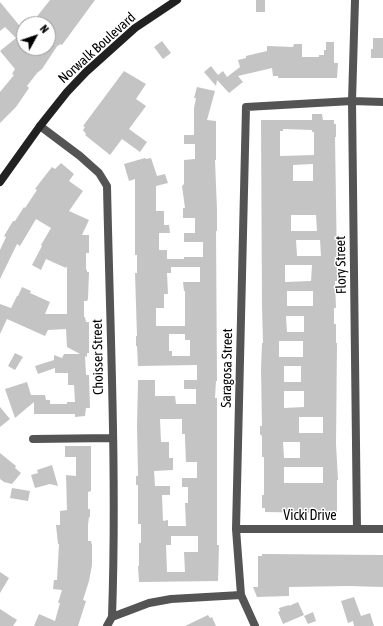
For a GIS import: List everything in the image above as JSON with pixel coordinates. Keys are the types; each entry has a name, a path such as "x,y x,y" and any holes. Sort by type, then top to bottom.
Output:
{"main road":[{"name":"Norwalk Boulevard","path":"0,182 40,126 67,92 86,72 135,28 177,0"}],"street":[{"name":"Flory Street","path":"355,0 352,101 357,529"},
{"path":"352,101 383,102"},
{"name":"Saragosa Street","path":"255,626 241,595 236,529 246,107 352,101"},
{"name":"Choisser Street","path":"40,126 80,156 99,173 107,186 113,438 114,553 112,617"},
{"path":"33,439 113,438"},
{"name":"Vicki Drive","path":"236,529 383,529"},
{"path":"107,626 112,617 149,603 171,599 241,595"}],"building":[{"path":"50,0 95,0 62,45 58,45 56,48 56,16 37,16"},
{"path":"256,0 265,0 265,12 256,12"},
{"path":"0,2 16,21 16,38 5,27 0,31"},
{"path":"16,38 16,56 51,56 42,69 27,86 29,88 16,107 0,123 0,92 14,75 12,74 15,69 0,51"},
{"path":"373,38 383,38 383,58 371,58"},
{"path":"162,41 171,53 163,59 154,47"},
{"path":"326,42 334,42 334,63 338,63 337,78 278,78 278,76 273,76 272,68 238,76 243,82 229,93 217,80 216,86 204,72 211,66 218,75 223,71 227,77 240,67 238,60 246,58 246,56 267,51 267,46 293,47 294,44 302,44 302,57 319,57 319,55 324,55 324,50 326,50"},
{"path":"124,71 146,84 136,99 146,106 129,129 147,142 140,152 122,139 110,155 85,135 86,134 83,130 85,127 83,126"},
{"path":"197,87 215,91 207,120 216,121 217,381 215,398 217,398 218,581 139,582 138,566 139,543 141,543 141,524 138,524 138,485 136,485 136,476 138,476 138,380 155,380 155,396 175,396 176,404 196,404 196,389 184,389 184,380 197,380 197,365 138,366 136,346 135,273 137,273 137,255 135,255 135,179 129,181 124,164 145,158 151,158 157,176 165,174 168,183 156,186 156,211 164,211 164,225 169,225 170,233 159,233 159,250 167,250 167,259 203,257 203,242 184,242 184,233 195,233 195,218 183,218 183,208 185,208 182,186 184,184 184,160 195,159 195,144 184,144 184,135 194,135 194,108 196,98 194,98","holes":["171,267 200,267 200,282 183,282 185,291 185,326 156,326 156,308 164,308 164,294 168,294 167,273 171,273","169,334 185,334 185,340 190,340 190,356 172,356 172,351 169,351","160,419 182,419 182,434 185,434 186,462 197,462 197,478 182,478 182,487 188,487 188,503 185,503 186,526 168,526 168,520 163,521 162,495 170,495 170,486 155,486 154,471 173,470 173,458 169,458 169,442 161,442","171,536 198,536 198,552 184,552 185,572 167,572 166,545 171,545"]},
{"path":"312,114 322,114 323,120 334,120 334,124 336,124 337,281 335,281 336,308 334,308 334,324 336,324 337,343 337,512 265,512 265,508 262,508 262,495 264,495 264,457 262,457 262,436 260,434 260,426 262,426 261,369 263,343 261,120 312,120","holes":["283,129 312,130 312,132 314,132 314,155 280,156 280,131 283,131","313,164 313,181 293,181 293,165","291,215 316,215 317,231 291,231","296,240 320,240 321,256 297,256","285,265 312,265 311,281 285,282","287,291 313,291 313,306 287,306","286,316 304,316 304,332 287,332","279,341 303,341 303,357 279,357","284,366 301,366 301,382 284,382","284,391 304,391 304,407 284,408","299,417 323,417 323,433 299,433","283,442 300,442 300,458 284,458","284,467 323,467 323,483 284,483"]},
{"path":"61,163 74,174 69,181 83,191 69,211 89,220 82,235 89,235 89,253 86,253 86,270 89,272 88,299 87,301 84,301 84,317 86,322 89,322 89,353 87,353 87,357 85,356 86,375 89,375 90,408 86,408 85,416 75,417 75,414 34,414 34,402 15,418 5,389 27,382 31,395 45,395 46,400 50,400 50,404 67,404 67,402 75,402 74,385 68,385 68,373 55,373 55,368 38,374 35,366 54,360 54,355 62,358 64,354 80,354 67,347 66,329 48,330 45,336 7,319 0,334 0,304 11,308 22,287 31,291 30,293 50,302 45,314 67,314 67,266 66,268 46,259 41,270 32,265 51,228 36,219 20,246 17,244 0,279 0,250 6,237 4,236 13,221 15,221 24,207 25,208 41,181 52,167 55,169"},
{"path":"15,353 23,357 15,370 8,366"},
{"path":"0,407 10,419 0,427"},
{"path":"65,446 91,446 91,491 88,492 88,509 90,509 90,517 88,525 88,541 91,541 92,545 92,565 83,600 86,601 78,626 34,626 39,614 55,621 60,603 58,603 62,590 53,589 54,580 57,580 59,544 56,525 60,525 60,511 67,510 66,475 76,476 76,457 65,457"},
{"path":"0,453 16,466 15,468 21,473 12,484 4,482 0,479"},
{"path":"52,465 58,486 50,484 35,488 31,475 38,473 37,470"},
{"path":"12,488 30,491 28,501 10,498"},
{"path":"262,554 383,555 383,587 289,587 289,596 257,597 253,587 258,587 258,556 262,556"},
{"path":"0,572 9,578 0,593"},
{"path":"354,597 361,616 370,613 374,626 354,626 353,621 348,623 341,601"},
{"path":"298,602 304,615 283,624 278,612 280,611 279,608"},
{"path":"0,609 17,620 13,626 0,626"},
{"path":"313,612 316,621 308,624 304,616"},
{"path":"208,615 210,618 212,617 216,626 185,626"}]}
